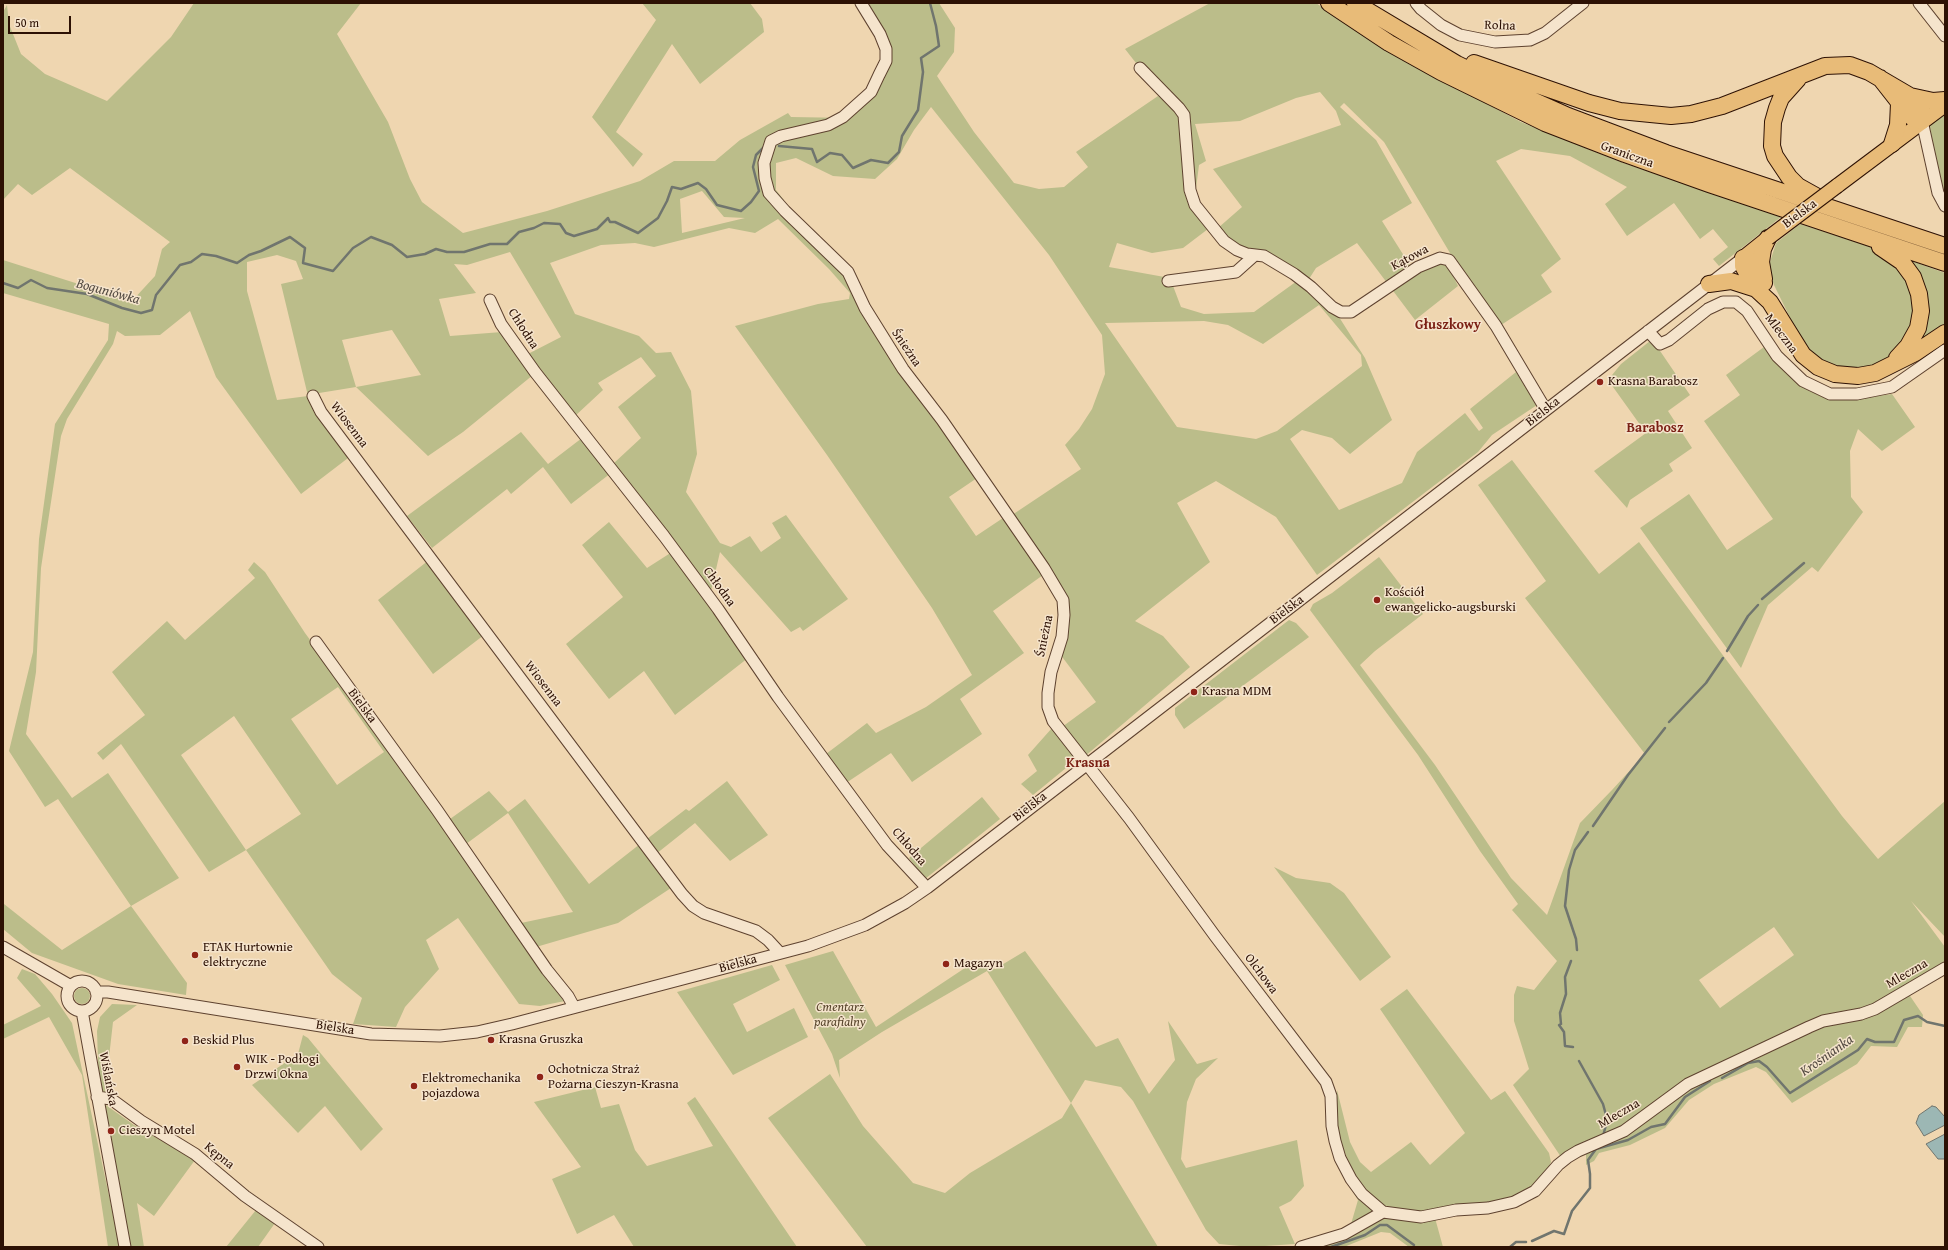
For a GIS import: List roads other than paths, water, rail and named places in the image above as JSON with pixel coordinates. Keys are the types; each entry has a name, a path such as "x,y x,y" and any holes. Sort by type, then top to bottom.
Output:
{"highway":[{"name":"Graniczna","path":"1329,3 1389,43 1441,72 1545,123 1688,176 1848,221 1945,246"},
{"name":"Graniczna","path":"1355,3 1419,42 1512,92 1592,126 1848,221 1945,263"},
{"path":"1419,42 1523,81 1589,103 1620,112 1653,116 1671,116 1707,111 1755,94 1825,66 1836,64 1858,67 1880,78 1905,99 1909,115 1914,119 1922,121"},
{"path":"1803,74 1781,98 1777,108 1772,131 1775,156 1788,178 1902,262 1913,277 1919,294 1920,320 1913,338 1900,355 1882,370"},
{"path":"1905,99 1933,101 1945,100"},
{"path":"1892,144 1905,99"},
{"path":"1760,286 1763,249 1768,238"},
{"path":"1743,258 1743,266 1760,286 1803,356 1818,367 1834,374 1851,376 1867,375 1882,370 1915,353 1945,333"},
{"path":"1709,284 1731,281 1760,286"}],"main road":[{"name":"Bielska","path":"1743,258 1945,105"}],"street":[{"name":"Śnieżna","path":"862,3 880,34 886,49 886,61 871,92 843,117 833,122 781,136 771,141 764,163 765,178 769,193 785,211 848,272 865,308 895,358 942,420 1044,568 1063,600 1064,615 1062,637 1051,672 1048,707 1053,721 1086,764"},
{"name":"Rolna","path":"1416,3 1421,9 1441,24 1460,35 1495,42 1530,40 1545,33 1582,3"},
{"path":"1919,3 1945,36"},
{"name":"Kątowa","path":"1140,68 1184,115 1190,190 1195,205 1224,241 1237,250 1264,256 1294,274 1311,287 1332,307 1341,312 1351,312 1422,265 1440,258 1449,260 1496,326 1546,410"},
{"path":"1922,121 1938,193 1945,206"},
{"path":"1168,281 1236,272 1255,255"},
{"name":"Bielska","path":"96,992 116,993 371,1034 440,1036 477,1032 808,946 865,925 905,903 927,888 1743,258"},
{"name":"Chłodna","path":"490,300 501,324 535,372 664,536 718,609 778,697 887,845 927,888"},
{"name":"Mleczna","path":"1648,331 1660,344 1669,340 1708,309 1723,302 1736,302 1746,311 1777,356 1803,381 1830,394 1858,394 1892,387 1945,350"},
{"name":"Wiosenna","path":"313,396 321,412 682,894 693,906 704,913 756,932 768,940 780,953"},
{"name":"Bielska","path":"316,642 437,810 547,970 568,996 574,1007"},
{"name":"Olchowa","path":"1086,764 1129,818 1215,936 1326,1082 1331,1096 1333,1133 1340,1158 1351,1179 1362,1194 1383,1212"},
{"path":"3,947 71,986"},
{"name":"Mleczna","path":"1383,1212 1421,1217 1456,1210 1488,1208 1514,1202 1535,1191 1558,1165 1568,1157 1583,1148 1624,1131 1688,1084 1809,1027 1875,1009 1945,968"},
{"path":"83,981 91,984 96,992 97,996 94,1005 82,1011 77,1010 69,1004 67,994 71,986 83,981"},
{"name":"Wiślańska","path":"82,1011 125,1247"},
{"name":"Kępna","path":"97,1097 111,1099 141,1121 195,1154 245,1196 318,1247"},
{"path":"1301,1247 1344,1234 1383,1212"}],"water":[{"path":"1932,1106 1936,1107 1945,1117 1945,1125 1924,1136 1916,1123 1919,1115"},
{"path":"1945,1134 1945,1159 1938,1159 1926,1144"}],"waterway":[{"name":"Boguniówka","path":"779,146 812,149 817,162 830,153 842,155 853,168 871,160 888,163 899,152 902,136 918,110 923,72 921,58 939,46 930,3"},
{"name":"Boguniówka","path":"3,283 18,288 31,280 47,288 87,294 122,308 141,313 152,310 156,295 180,265 191,262 202,254 216,256 237,263 249,255 290,237 305,248 303,263 333,271 353,248 371,237 392,245 407,257 425,254 436,249 447,252 464,252 490,244 507,244 519,232 534,228 544,223 560,224 566,233 574,236 597,229 608,218 610,222 615,222 638,233 658,218 667,201 672,187 681,189 698,183 706,189 717,205 741,211 751,202 759,191 753,167 756,155 764,147"},
{"path":"1762,599 1804,563"},
{"path":"1727,651 1748,616 1758,605"},
{"path":"1669,722 1706,683 1723,658"},
{"path":"1593,826 1628,775 1665,728"},
{"path":"1577,950 1576,939 1565,906 1569,870 1575,850 1588,832"},
{"path":"1571,961 1565,977 1566,994 1560,1013 1561,1024 1559,1025 1564,1032 1565,1046 1573,1047"},
{"name":"Krośnianka","path":"1722,1078 1748,1063 1759,1061 1767,1067 1790,1093 1858,1050 1867,1039 1875,1042 1894,1042 1904,1020 1918,1016 1927,1022 1945,1026"},
{"path":"1579,1061 1603,1104 1606,1115 1606,1125 1603,1136"},
{"name":"Krośnianka","path":"1532,1241 1554,1231 1564,1234 1572,1211 1590,1188 1588,1160 1596,1149 1628,1140 1651,1127 1665,1124 1685,1097 1710,1081"},
{"name":"Krośnianka","path":"1331,1247 1365,1235 1380,1225 1387,1225 1414,1245"},
{"name":"Krośnianka","path":"1510,1247 1516,1242 1526,1242"}],"place":[{"name":"Krasna Barabosz","path":"1600,382"},
{"name":"Kościół ewangelicko-augsburski","path":"1377,600"},
{"name":"Krasna MDM","path":"1194,692"},
{"name":"ETAK Hurtownie elektryczne","path":"195,955"},
{"name":"Magazyn","path":"946,964"},
{"name":"Krasna Gruszka","path":"491,1040"},
{"name":"Beskid Plus","path":"185,1041"},
{"name":"WIK - Podłogi Drzwi Okna","path":"237,1067"},
{"name":"Ochotnicza Straż Pożarna Cieszyn-Krasna","path":"540,1077"},
{"name":"Elektromechanika pojazdowa","path":"414,1086"},
{"name":"Cieszyn Motel","path":"111,1131"}],"district":[{"name":"Głuszkowy","path":"1448,325"},
{"name":"Barabosz","path":"1655,428"},
{"name":"Krasna","path":"1088,763"}],"park label":[{"name":"Cmentarz parafialny","path":"840,1016"}]}
